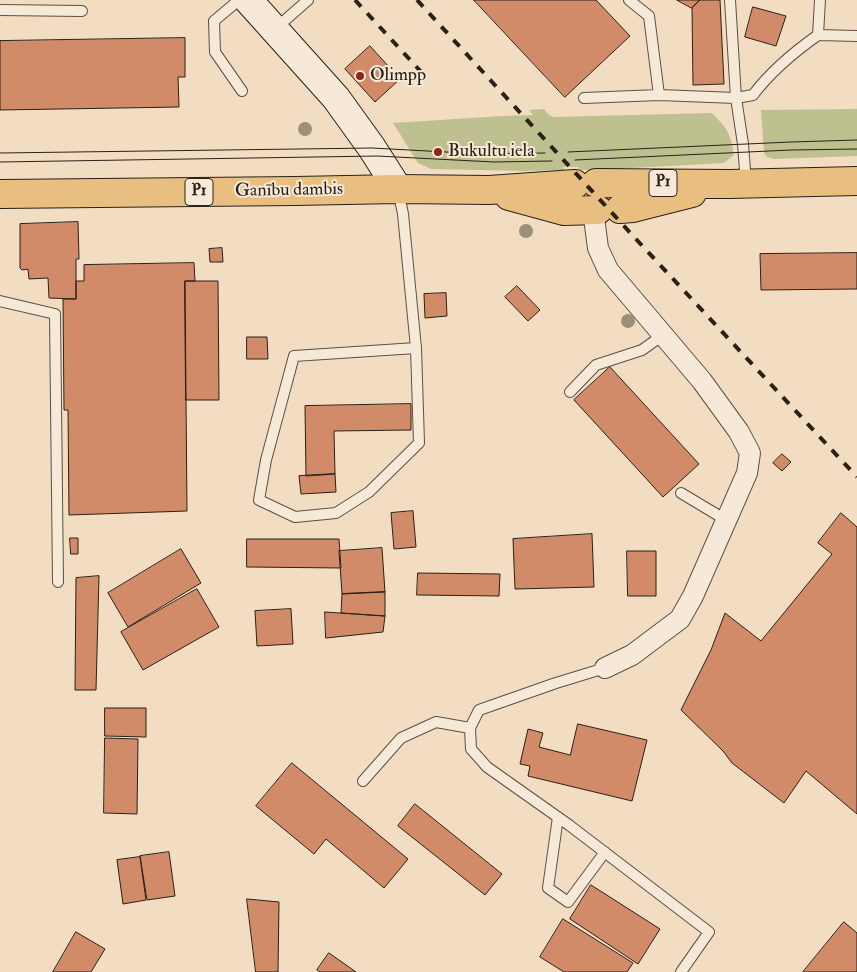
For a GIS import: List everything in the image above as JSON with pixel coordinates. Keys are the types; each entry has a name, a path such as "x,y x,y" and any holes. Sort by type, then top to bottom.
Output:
{"main road":[{"name":"Ganību dambis","path":"0,194 398,188 488,190 586,184 857,181"},
{"name":"Ganību dambis","path":"488,190 564,211 604,210 633,208 738,183"}],"street":[{"path":"248,0 336,98 398,188"},
{"path":"604,210 598,248 608,270 702,381 739,432 750,453 747,473 693,596 680,619 632,655 605,668"}],"lane":[{"path":"239,0 214,21 214,29 215,52 242,91"},
{"path":"275,30 308,0"},
{"path":"630,0 649,16 659,95"},
{"path":"730,0 736,98 743,144 738,183"},
{"path":"818,34 820,0"},
{"path":"0,10 82,11"},
{"path":"584,98 659,95 736,98 753,95 764,80 818,34 857,36"},
{"path":"398,188 403,214 416,348 419,443 368,492 336,513 295,517 259,500 266,460 294,356 416,348"},
{"path":"0,301 55,314 58,582"},
{"path":"570,392 596,365 642,350 664,336"},
{"path":"681,493 726,520"},
{"path":"605,668 479,710 470,728 471,749 487,767 558,817 709,932 681,972"},
{"path":"363,781 401,738 436,722 470,728"},
{"path":"558,817 548,888 568,902 604,852"}],"green space":[{"path":"544,109 549,115 554,117 712,113 728,132 734,155 724,163 596,170 580,170 578,167 563,167 565,170 523,171 431,169 418,163 393,123 533,115 529,110"},
{"path":"857,109 857,156 774,159 767,157 764,153 761,110"}],"building":[{"path":"474,0 596,0 630,36 565,97"},
{"path":"677,0 700,0 692,8"},
{"path":"700,0 720,0 724,84 693,85 692,8"},
{"path":"753,7 786,16 776,46 745,37"},
{"path":"185,38 185,77 178,77 179,107 0,110 0,41"},
{"path":"370,46 400,79 375,102 345,69"},
{"path":"78,222 79,259 76,259 76,299 49,298 48,278 29,279 28,269 22,270 20,268 20,224"},
{"path":"222,248 223,262 210,262 209,249"},
{"path":"857,253 857,289 761,290 760,254"},
{"path":"194,263 195,281 185,281 187,511 69,515 68,410 64,410 63,299 76,299 76,281 84,281 84,265"},
{"path":"185,281 218,281 219,400 186,400"},
{"path":"517,286 540,310 528,321 505,297"},
{"path":"446,293 447,316 425,318 424,294"},
{"path":"247,337 267,337 268,359 247,359"},
{"path":"610,367 699,464 663,497 574,400"},
{"path":"411,404 411,430 334,431 335,474 306,476 305,406"},
{"path":"782,454 791,462 782,471 773,463"},
{"path":"335,474 336,492 301,494 299,476"},
{"path":"413,511 416,547 394,549 391,513"},
{"path":"841,513 857,527 857,814 806,771 784,803 732,763 723,751 681,710 711,650 725,613 761,641 832,554 818,543"},
{"path":"592,534 594,587 515,589 513,539"},
{"path":"70,538 78,538 78,554 71,554"},
{"path":"247,539 339,539 341,568 247,567"},
{"path":"382,548 385,592 342,594 339,551"},
{"path":"181,549 201,583 128,627 108,593"},
{"path":"627,551 656,551 656,596 628,596"},
{"path":"418,573 500,574 499,596 417,595"},
{"path":"99,576 96,690 75,690 76,578"},
{"path":"197,589 219,627 143,670 121,632"},
{"path":"385,592 385,616 341,613 342,594"},
{"path":"291,609 293,644 257,646 255,611"},
{"path":"325,612 385,616 383,632 326,638"},
{"path":"105,708 146,708 146,737 105,736"},
{"path":"578,724 647,740 632,801 528,776 530,766 520,764 528,729 543,733 539,747 570,755"},
{"path":"105,738 138,739 137,814 104,813"},
{"path":"292,763 408,859 384,888 326,839 314,854 256,806"},
{"path":"415,804 502,874 485,895 398,826"},
{"path":"169,852 175,896 147,900 140,856"},
{"path":"140,857 146,900 123,904 117,860"},
{"path":"591,885 660,929 638,964 570,919"},
{"path":"247,899 279,902 278,972 256,972"},
{"path":"563,919 633,963 627,972 564,972 540,957"},
{"path":"844,922 857,933 857,972 803,972"},
{"path":"76,932 105,949 91,972 53,972"},
{"path":"329,953 356,972 320,972 317,970"}],"tram line":[{"path":"568,152 857,140"},
{"path":"0,153 372,148 483,154 545,153"},
{"path":"575,160 791,150 857,149"},
{"path":"0,162 377,156 494,162 552,161"}],"railway":[{"path":"355,0 424,75"},
{"path":"417,0 857,477"}],"place":[{"name":"Olimpp","path":"360,76"},
{"name":"Bukultu iela","path":"438,152"}]}
